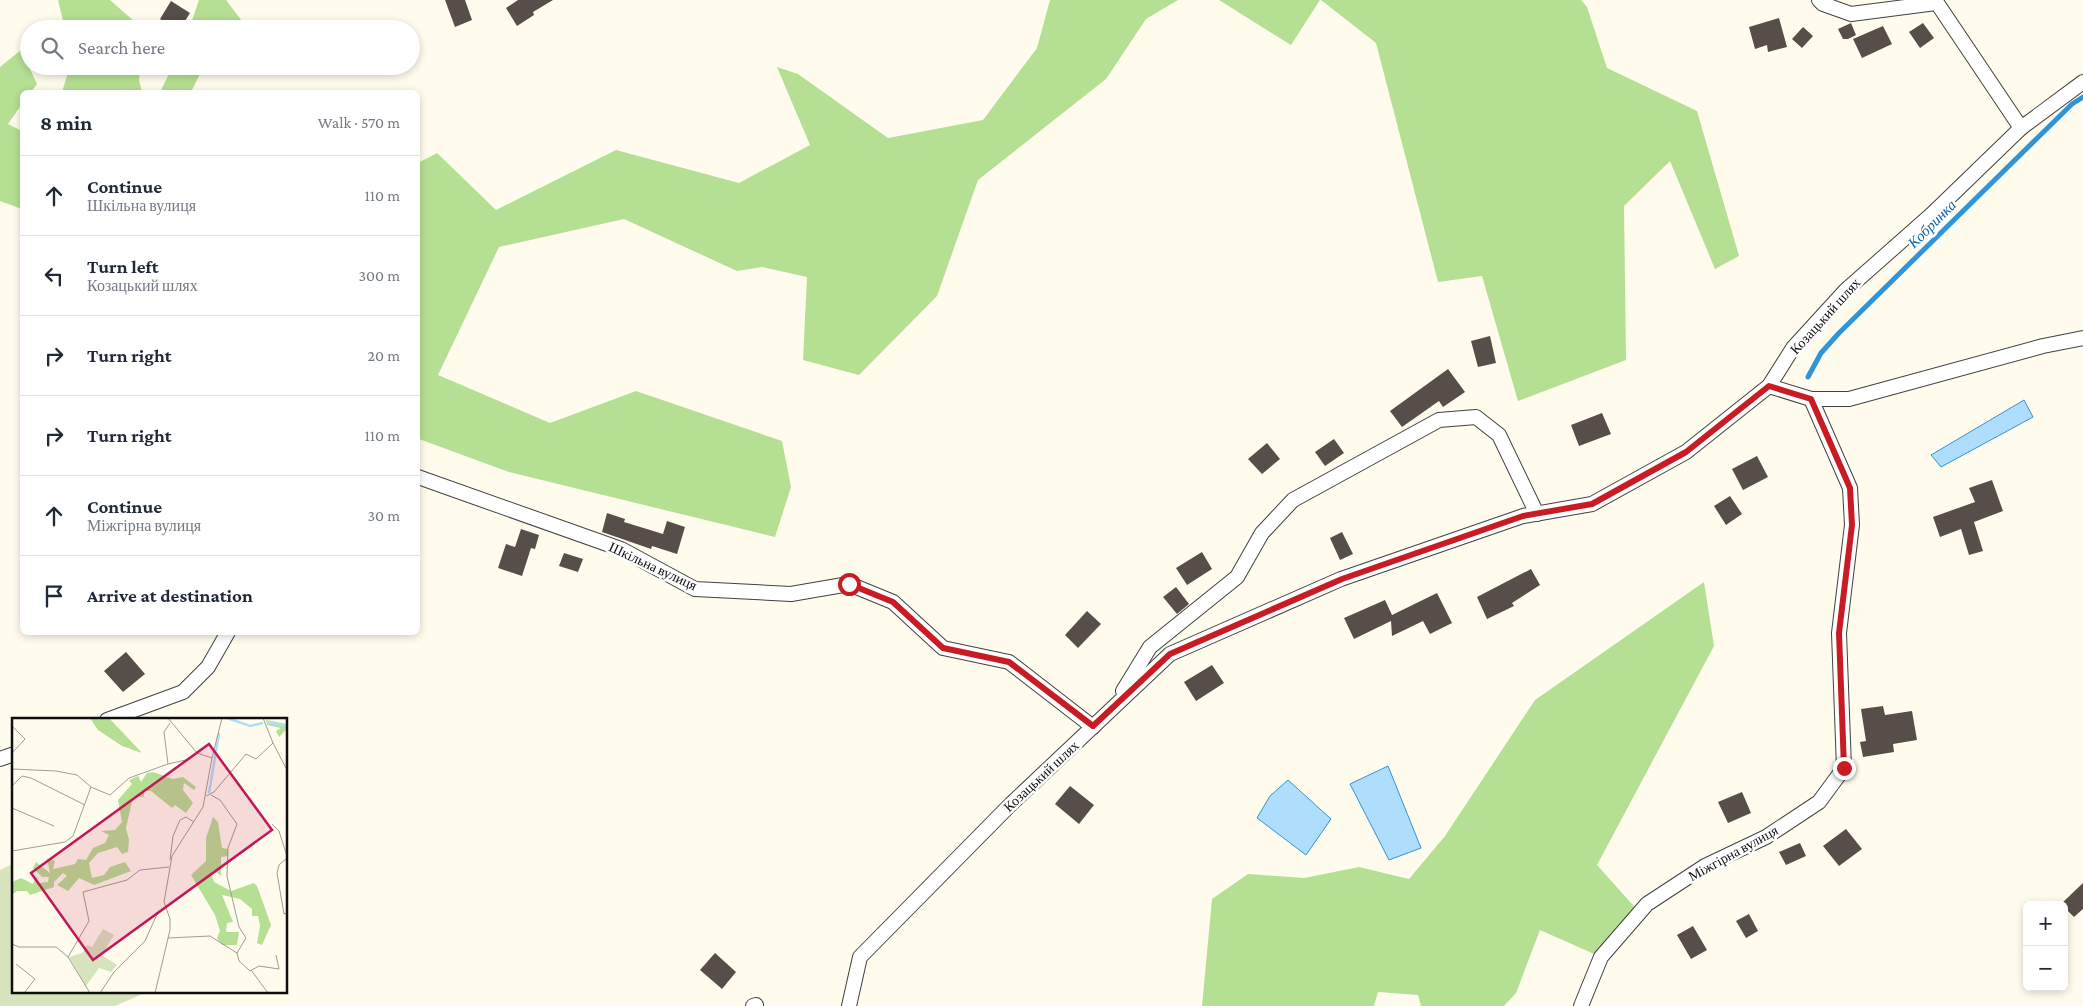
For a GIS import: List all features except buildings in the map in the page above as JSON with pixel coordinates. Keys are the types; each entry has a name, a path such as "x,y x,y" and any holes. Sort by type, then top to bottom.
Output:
{"street":[{"path":"1819,0 1823,4 1851,14 1935,1 2021,128"},
{"name":"Козацький шлях","path":"849,1006 860,957 1010,804 1170,654 1342,579 1523,516 1592,504 1686,452 1769,386 1793,348 1846,290 1931,216 2021,128 2083,82"},
{"path":"1769,386 1811,399 1849,399 2043,346 2083,338"},
{"name":"Міжгірна вулиця","path":"1581,1006 1601,957 1647,904 1705,866 1766,837 1819,802 1844,768 1839,633 1852,525 1850,488 1811,399"},
{"path":"1113,708 1150,647 1237,577 1262,532 1293,500 1439,420 1476,417 1499,435 1537,514"},
{"name":"Шкільна вулиця","path":"420,478 621,549 695,588 791,594 849,584 893,602 943,648 1009,662 1093,726"},
{"path":"112,718 183,692 208,667 226,635"},
{"path":"0,759 12,755"}],"green space":[{"path":"58,0 110,0 133,20 63,20"},
{"path":"199,0 226,0 241,20 192,20"},
{"path":"1050,0 1178,0 1146,19 1106,79 978,180 937,296 859,375 803,360 807,277 762,267 737,271 624,219 499,247 438,375 550,423 636,391 782,441 791,487 775,537 509,472 420,439 420,162 437,153 496,210 616,150 739,183 810,145 777,67 798,74 888,138 983,120 1037,48"},
{"path":"1219,0 1320,0 1291,45"},
{"path":"1321,0 1581,0 1587,7 1607,68 1697,111 1739,256 1715,269 1670,161 1624,206 1626,360 1518,401 1482,276 1438,282 1376,43"},
{"path":"20,51 20,75 33,75 37,84 32,90 20,90 20,107 8,124 20,130 20,208 0,201 0,67"},
{"path":"67,75 139,75 142,90 63,90"},
{"path":"168,75 200,75 192,90 161,90"},
{"path":"1704,582 1714,646 1597,865 1640,913 1601,957 1540,930 1516,993 1504,1006 1421,1006 1418,995 1378,992 1374,1006 1202,1006 1212,899 1248,874 1304,878 1359,867 1409,879 1445,836 1535,700"},
{"path":"12,864 12,994 142,994 115,1006 0,1006 0,870"}],"water":[{"path":"2024,400 2033,417 1941,467 1931,455"},
{"path":"1388,766 1421,848 1389,860 1350,784"},
{"path":"1288,780 1331,819 1306,855 1257,818 1270,796"}],"waterway":[{"name":"Кобринка","path":"1808,377 1821,353 1839,333 2072,104 2083,97"}],"route":[{"path":"849,584 893,602 943,648 1009,662 1093,726 1170,654 1342,579 1523,516 1592,504 1686,452 1769,386 1811,399 1850,488 1852,525 1839,633 1844,768"}]}
